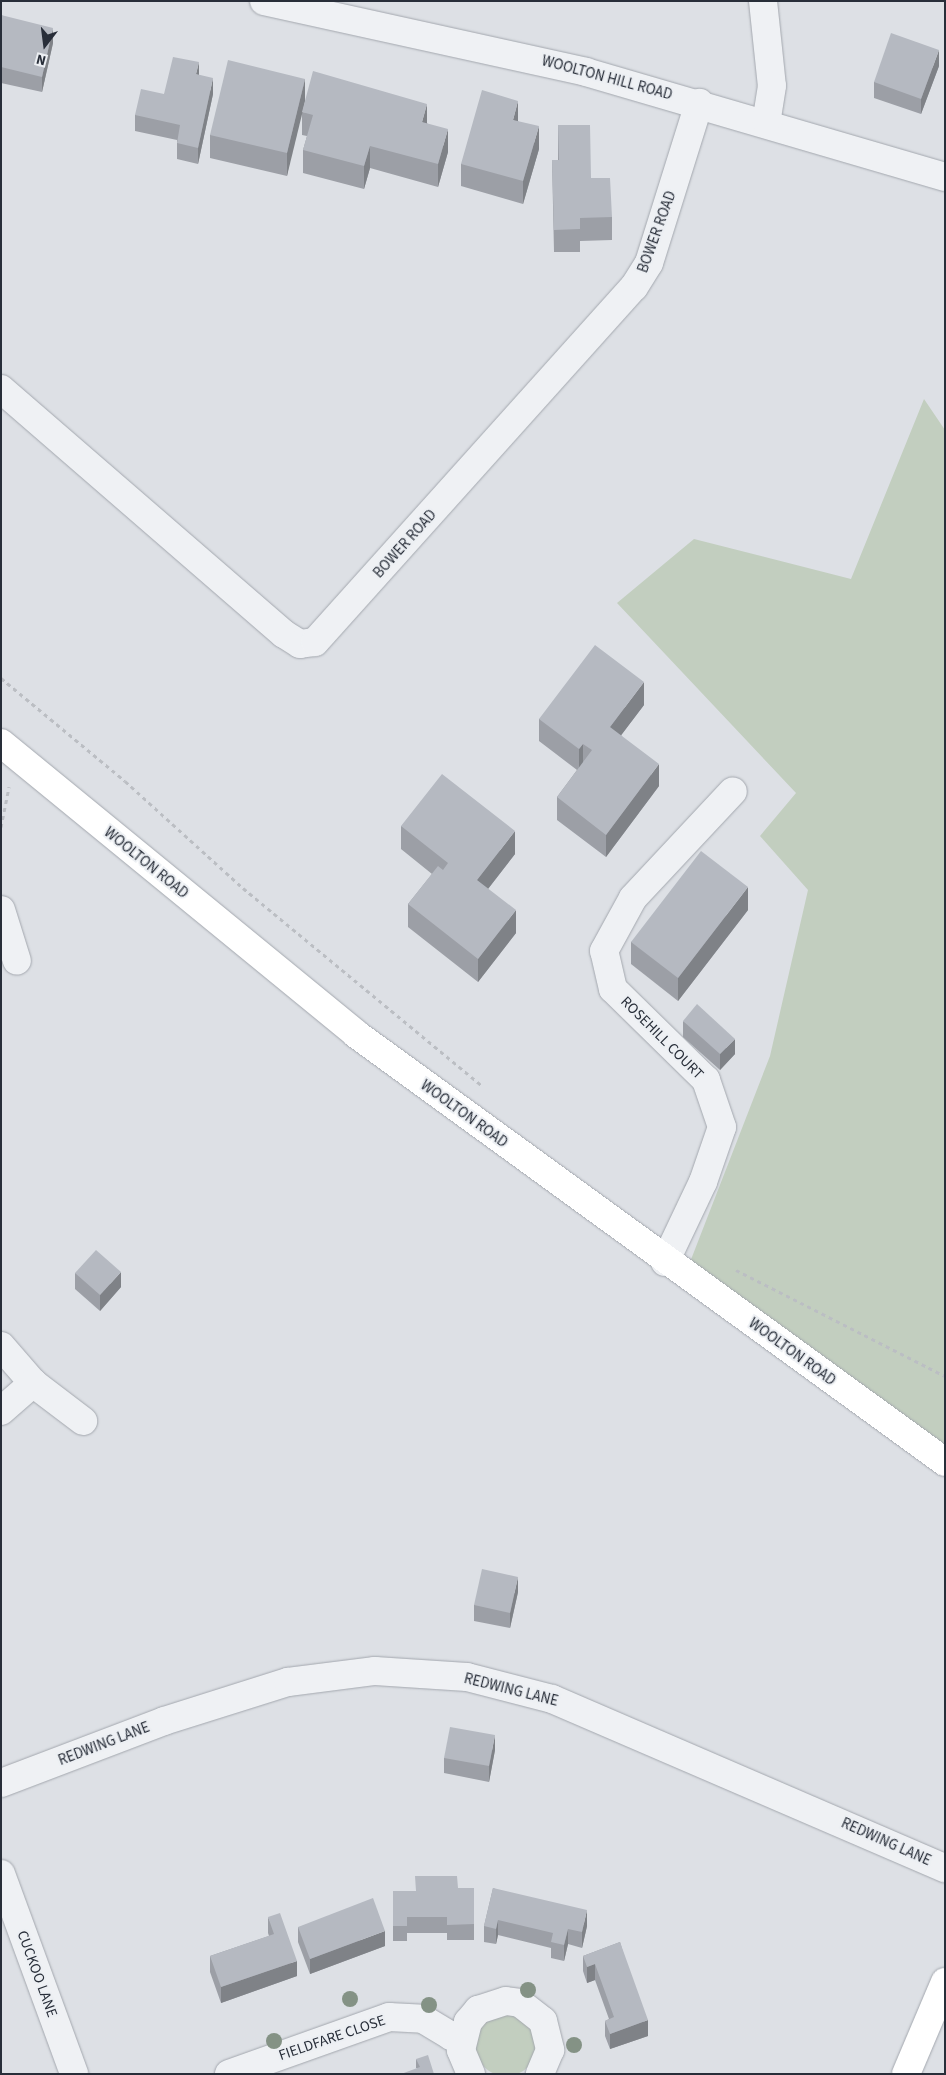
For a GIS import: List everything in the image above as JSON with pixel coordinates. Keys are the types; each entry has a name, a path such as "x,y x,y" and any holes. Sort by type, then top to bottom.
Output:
{"street":[{"name":"WOOLTON HILL ROAD","path":"264,1 482,46 700,103 945,177"},
{"path":"763,1 772,86 766,122"},
{"name":"BOWER ROAD","path":"1,389 284,634 300,644 315,642 634,287 649,263 700,103"},
{"name":"WOOLTON ROAD","path":"9,749 356,1034 665,1262 945,1462"},
{"name":"ROSEHILL COURT","path":"665,1262 703,1182 722,1126 706,1080 613,989 604,951 633,898 733,791"},
{"path":"1,910 17,961"},
{"path":"1,1346 33,1383 83,1421"},
{"path":"1,1411 33,1383"},
{"name":"REDWING LANE","path":"1,1783 164,1721 288,1682 376,1671 467,1677 552,1699 945,1868"},
{"name":"CUCKOO LANE","path":"1,1874 11,1933 74,2074"},
{"path":"906,2074 945,1982"},
{"path":"471,2074 461,2050 462,2035 478,2010 506,2001 520,2003 544,2021 549,2035 550,2050 540,2074"},
{"name":"FIELDFARE CLOSE","path":"229,2074 388,2017 423,2019 451,2036 462,2035"}],"path":[{"path":"1,678 125,780 243,888 491,1093"},
{"path":"1,828 9,749"},
{"path":"726,1265 945,1376"}],"green space":[{"path":"924,399 945,430 945,1447 685,1275 770,1056 808,890 760,836 796,793 617,603 694,539 851,579"},
{"path":"506,2014 523,2019 528,2023 532,2028 537,2045 532,2062 528,2067 523,2071 506,2076 489,2071 484,2067 480,2062 475,2045 480,2028 484,2023 489,2019"}],"building":[{"path":"1,15 53,28 42,77 1,67"},
{"path":"891,33 939,50 921,99 874,82"},
{"path":"173,57 199,62 196,74 213,78 198,148 177,143 180,125 135,115 141,89 164,94"},
{"path":"228,60 305,79 287,153 210,135"},
{"path":"313,71 427,104 422,122 448,129 438,164 370,146 364,166 303,150 313,115 302,112"},
{"path":"482,90 518,101 513,120 539,126 523,181 461,164"},
{"path":"558,125 590,125 591,178 610,178 612,217 580,218 580,229 554,230 552,160 559,160"},
{"path":"595,645 644,682 610,727 659,764 606,835 557,797 592,750 583,744 579,749 539,719"},
{"path":"442,774 515,831 477,880 516,910 478,959 408,904 438,866 443,870 448,863 401,826"},
{"path":"701,851 748,887 678,978 631,942"},
{"path":"697,1004 735,1039 720,1054 683,1021"},
{"path":"96,1250 121,1272 100,1295 75,1273"},
{"path":"482,1569 518,1577 510,1613 474,1605"},
{"path":"450,1727 495,1735 489,1766 444,1758"},
{"path":"415,1876 457,1876 458,1888 474,1888 474,1924 447,1925 447,1917 407,1917 407,1926 393,1926 393,1891 416,1891"},
{"path":"493,1888 587,1910 582,1932 568,1929 564,1945 551,1942 553,1933 498,1920 496,1929 484,1926"},
{"path":"373,1898 385,1931 310,1959 298,1927"},
{"path":"280,1913 297,1961 221,1987 210,1956 274,1934 268,1917"},
{"path":"620,1942 648,2020 610,2034 605,2021 614,2017 595,1964 587,1967 583,1956"},
{"path":"428,2055 434,2074 401,2074 420,2067 416,2059"}]}
